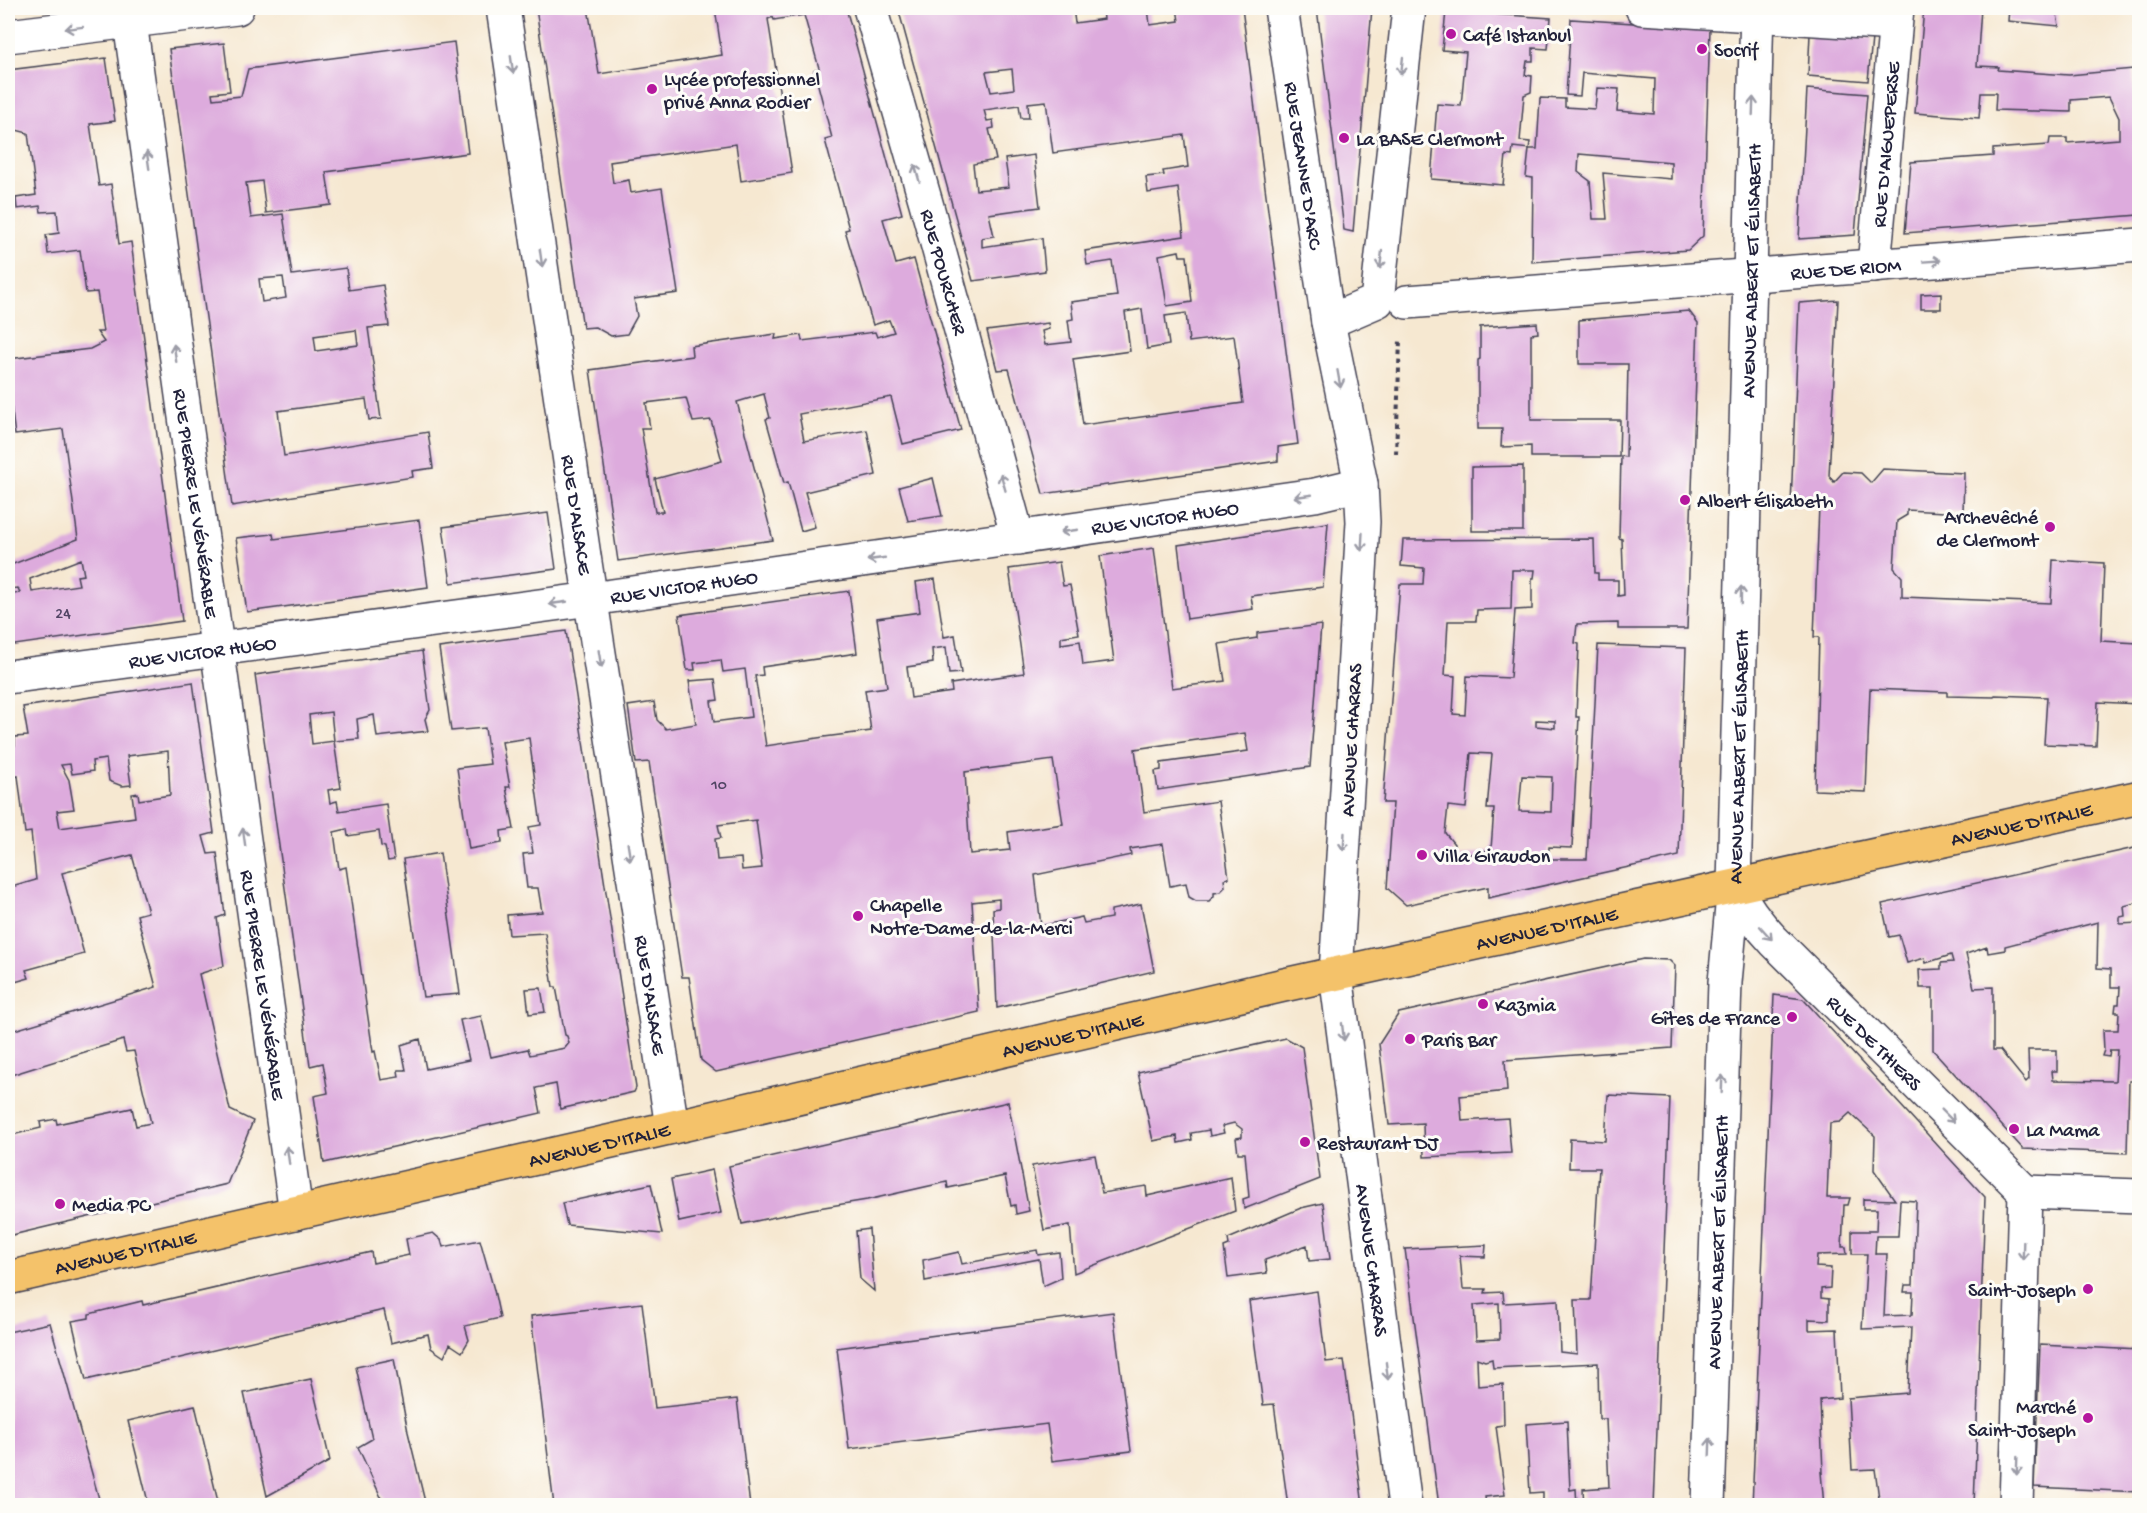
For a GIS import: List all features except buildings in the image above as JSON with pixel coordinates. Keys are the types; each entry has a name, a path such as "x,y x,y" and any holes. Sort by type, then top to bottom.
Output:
{"main road":[{"name":"AVENUE D'ITALIE","path":"8,1278 1336,974 2139,797"}],"street":[{"path":"8,36 129,14 237,8"},
{"name":"RUE D'ALSACE","path":"503,8 672,1127"},
{"name":"RUE POURCHER","path":"870,8 1018,538"},
{"name":"RUE JEANNE D'ARC","path":"1281,8 1328,322"},
{"path":"1328,322 1377,301 1409,8"},
{"name":"RUE D'AIGUEPERSE","path":"1642,8 1896,16 1874,266"},
{"name":"AVENUE ALBERT ET ÉLISABETH","path":"1707,1506 1725,982 1734,885 1756,12"},
{"name":"RUE PIERRE LE VÉNÉRABLE","path":"129,14 296,1213"},
{"name":"RUE DE RIOM","path":"1407,302 2139,245"},
{"name":"AVENUE CHARRAS","path":"1328,322 1360,484 1363,522 1336,974 1405,1506"},
{"name":"RUE VICTOR HUGO","path":"8,677 591,599 1315,495 1360,484"},
{"name":"RUE DE THIERS","path":"1734,885 1753,918 2025,1192"},
{"path":"2016,1506 2025,1192 2139,1196"}],"place":[{"name":"Café Istanbul","path":"1451,34"},
{"name":"Socrif","path":"1702,49"},
{"name":"Lycée professionnel privé Anna Rodier","path":"652,89"},
{"name":"La BASE Clermont","path":"1344,138"},
{"name":"Albert Élisabeth","path":"1685,500"},
{"name":"Archevêché de Clermont","path":"2050,527"},
{"name":"Villa Giraudon","path":"1422,855"},
{"name":"Chapelle Notre-Dame-de-la-Merci","path":"858,916"},
{"name":"Kazmia","path":"1483,1004"},
{"name":"Gîtes de France","path":"1792,1017"},
{"name":"Paris Bar","path":"1410,1039"},
{"name":"La Mama","path":"2014,1129"},
{"name":"Restaurant DJ","path":"1305,1142"},
{"name":"Media PC","path":"60,1204"},
{"name":"Saint-Joseph","path":"2088,1289"},
{"name":"Marché Saint-Joseph","path":"2088,1418"}]}
